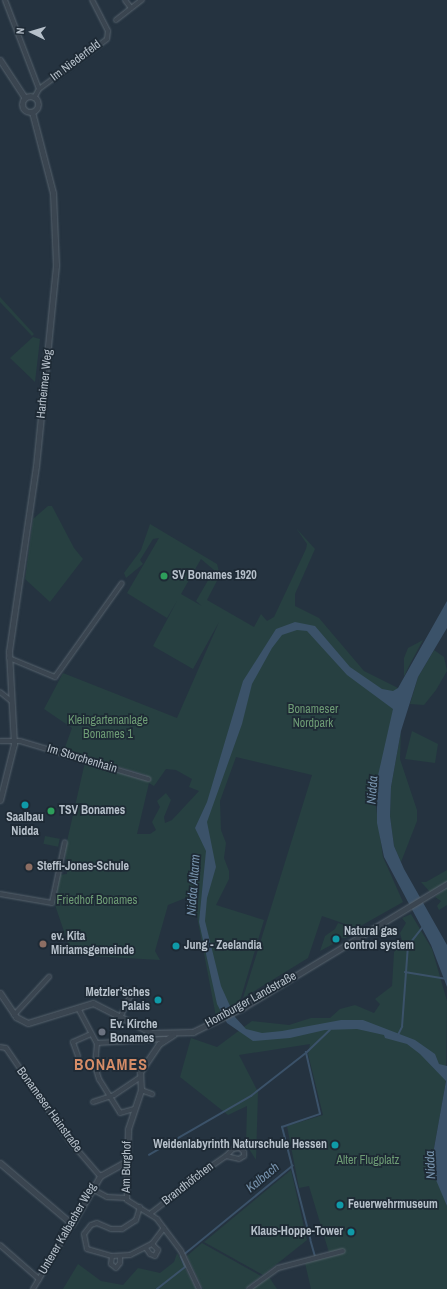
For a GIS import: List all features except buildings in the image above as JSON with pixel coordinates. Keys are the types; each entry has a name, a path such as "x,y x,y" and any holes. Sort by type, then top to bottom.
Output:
{"street":[{"path":"5,0 39,89"},
{"name":"Im Niederfeld","path":"34,98 39,89 107,38 108,31 92,0"},
{"path":"125,0 131,8"},
{"path":"116,20 142,0"},
{"path":"0,60 25,98"},
{"path":"25,98 34,98 37,107 32,112 26,111 22,107 25,98"},
{"name":"Harheimer Weg","path":"0,800 14,740 8,658 37,460 56,265 52,193 32,112"},
{"path":"8,658 55,677 122,583"},
{"path":"0,692 11,701"},
{"path":"0,741 14,740"},
{"name":"Im Storchenhain","path":"14,740 148,779"},
{"path":"0,894 52,903 65,842"},
{"name":"Homburger Landstraße","path":"97,1042 165,1039 176,1034 196,1031 239,1010 447,884"},
{"path":"14,1015 49,977"},
{"path":"120,1018 132,992 124,991"},
{"path":"0,993 14,1015 24,1022 32,1022 93,1002 120,1018 155,1033 176,1034"},
{"path":"78,1008 91,1034 97,1042 96,1071 109,1097 120,1113 134,1109"},
{"path":"154,1040 155,1033"},
{"path":"78,1056 72,1042 91,1034"},
{"path":"92,1102 109,1097 139,1078 146,1062 165,1039 161,1034"},
{"name":"Bonameser Hainstraße","path":"0,1047 6,1048 69,1140 100,1176"},
{"name":"Am Burghof","path":"139,1078 141,1090 128,1129 127,1198 129,1202 151,1213 164,1228 183,1255 199,1289"},
{"path":"141,1090 152,1094"},
{"name":"Brandhöfchen","path":"151,1213 226,1156"},
{"name":"Unterer Kalbacher Weg","path":"34,1289 100,1176 127,1161"},
{"path":"0,1163 72,1224"},
{"path":"92,1189 107,1197 127,1198"},
{"path":"140,1207 136,1220 127,1228 115,1230 96,1223 86,1230 83,1239 87,1249 112,1256 120,1256 146,1248 152,1244 164,1228"},
{"path":"146,1248 150,1254 155,1256 158,1250 152,1244"},
{"path":"0,1245 39,1279"},
{"path":"249,1289 278,1268 343,1251"},
{"path":"112,1256 111,1264 116,1268 120,1263 120,1256"}],"green space":[{"path":"0,297 34,334 32,336 0,302"},
{"path":"33,337 40,339 35,382 10,358"},
{"path":"48,506 52,506 74,548 83,559 50,602 25,579 33,519"},
{"path":"150,524 217,564 220,575 207,600 254,627 261,614 267,621 274,617 306,549 307,544 296,528 315,549 295,594 295,606 319,618 364,671 398,688 375,800 383,857 403,902 357,928 322,916 308,958 243,998 312,775 236,757 220,801 221,830 226,843 224,858 229,871 229,879 216,905 264,920 239,1004 216,1017 193,895 168,905 155,951 160,960 72,955 54,902 59,875 67,874 65,850 85,762 149,782 146,775 64,750 72,728 44,709 63,673 177,718 219,622 193,669 153,646 177,601 167,618 127,593 159,538 153,539 140,560 143,564 126,578 124,573 141,550","holes":["201,559 214,570 196,601 202,606 181,594","166,769 176,770 192,779 189,787 199,791 172,820 165,823 164,817 171,800 166,793 157,801 160,807 152,822 156,830 150,834 137,834 149,783 154,786"]},
{"path":"423,640 404,677 404,658 408,648"},
{"path":"434,650 444,657 447,671 436,690 424,705 410,704 418,677"},
{"path":"401,731 400,759 417,810 417,821 401,862 394,846 390,816 391,787"},
{"path":"412,731 438,744 435,763 405,759"},
{"path":"45,836 60,839 58,847 43,844"},
{"path":"447,870 447,882 430,892 421,882 426,882"},
{"path":"447,888 447,905 439,910 437,906 441,901 435,897"},
{"name":"Alter Flugplatz","path":"411,914 432,949 447,1001 446,1081 433,1154 434,1167 447,1206 447,1289 311,1289 305,1263 330,1256 309,1186 299,1188 287,1126 323,1115 308,1054 310,1044 239,1055 258,1092 256,1160 246,1144 247,1106 228,1115 180,1077 191,1038 217,1047 252,1021 289,1025 311,1018 330,1018 340,1009 355,1005 374,1013 380,1004 375,999 392,986 394,952 403,944 400,933 406,923 402,918"},
{"path":"338,923 357,929 346,938 340,938 337,935 332,939 335,943 320,951 325,936 335,929"},
{"path":"291,1170 307,1240 263,1275 204,1242"},
{"path":"202,1243 261,1276 245,1289 203,1289 187,1256"},
{"path":"177,1253 196,1289 63,1289 78,1264 101,1281 123,1285 138,1268 160,1273 174,1262"},
{"path":"269,1277 277,1289 252,1289"}],"water":[{"path":"447,601 447,628 418,677 401,731 391,787 390,816 394,846 404,869 447,945 447,987 431,945 384,857 377,823 377,780 393,709 347,675 307,631 297,630 282,635 272,648 252,684 242,724 207,822 216,867 207,898 205,921 221,986 235,1017 246,1029 262,1033 282,1031 341,1020 363,1020 415,1040 435,1054 439,1064 447,1066 447,1206 436,1180 433,1154 446,1081 420,1054 407,1044 385,1038 384,1035 357,1029 325,1030 290,1038 253,1041 227,1023 217,1004 199,922 206,851 195,828 207,802 243,681 276,629 295,622 315,626 350,667 382,689 393,691 398,688"}],"waterway":[{"path":"398,1035 402,1027 408,946 423,927"},
{"path":"405,972 447,979"},
{"name":"Kalbach","path":"157,1289 185,1267 181,1257 292,1166 282,1127 320,1114 306,1053 330,1030"},
{"path":"149,1155 251,1096 306,1053"},
{"path":"292,1166 311,1240"},
{"path":"311,1241 315,1255"}],"place":[{"name":"SV Bonames 1920","path":"164,576"},
{"name":"Saalbau Nidda","path":"25,805"},
{"name":"TSV Bonames","path":"51,811"},
{"name":"Steffi-Jones-Schule","path":"29,867"},
{"name":"Natural gas control system","path":"336,939"},
{"name":"ev. Kita Miriamsgemeinde","path":"43,944"},
{"name":"Jung - Zeelandia","path":"176,946"},
{"name":"Metzler’sches Palais","path":"158,1000"},
{"name":"Ev. Kirche Bonames","path":"102,1032"},
{"name":"Weidenlabyrinth Naturschule Hessen","path":"335,1145"},
{"name":"Feuerwehrmuseum","path":"340,1205"},
{"name":"Klaus-Hoppe-Tower","path":"351,1232"}],"district":[{"name":"BONAMES","path":"111,1064"}],"park label":[{"name":"Bonameser Nordpark","path":"313,717"},
{"name":"Kleingartenanlage Bonames 1","path":"108,728"},
{"name":"Friedhof Bonames","path":"97,901"}],"water label":[{"name":"Nidda","path":"373,790"},
{"name":"Nidda Altarm","path":"194,885"},
{"name":"Nidda","path":"431,1165"}]}
